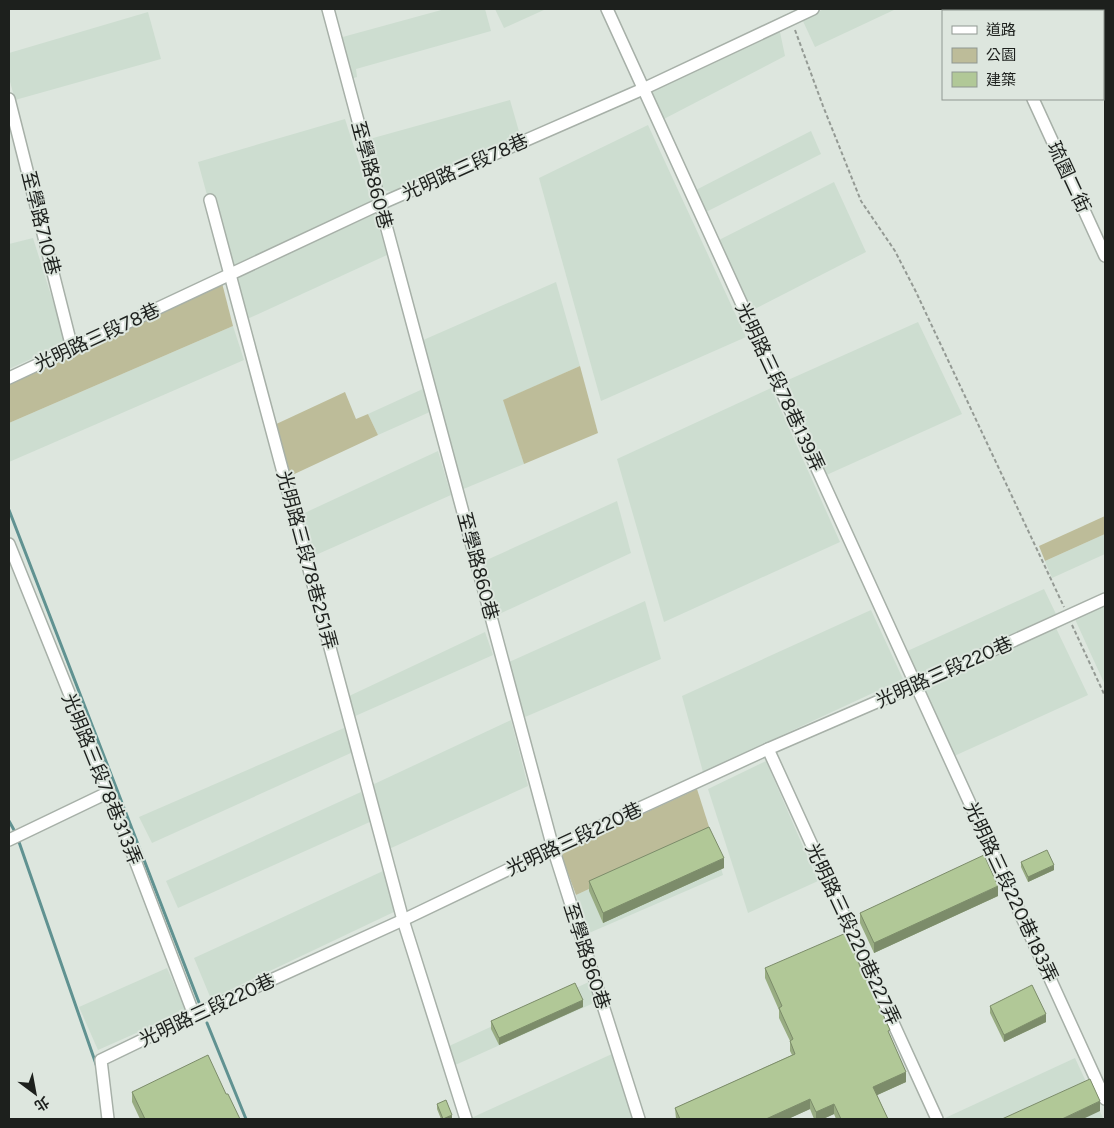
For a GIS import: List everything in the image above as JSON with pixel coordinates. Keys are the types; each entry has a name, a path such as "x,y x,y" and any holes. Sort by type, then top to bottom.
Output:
{"street":[{"name":"至學路860巷","path":"328,9 553,848 639,1119"},
{"name":"光明路三段78巷139弄","path":"607,9 916,685"},
{"name":"光明路三段78巷","path":"9,378 380,204 643,89 813,9"},
{"name":"至學路710巷","path":"9,99 72,348"},
{"name":"琉園二街","path":"1034,100 1105,256"},
{"name":"光明路三段78巷251弄","path":"210,200 403,920 466,1119"},
{"name":"光明路三段78巷313弄","path":"9,544 194,1015"},
{"name":"光明路三段220巷","path":"108,1119 101,1060 768,749 916,685 1105,599"},
{"name":"光明路三段220巷183弄","path":"916,685 1105,1099"},
{"name":"光明路三段220巷227弄","path":"768,749 937,1119"},
{"path":"9,840 108,792"}],"path":[{"path":"792,19 823,106 861,201 895,251 916,292 1105,696"}],"shaded area":[{"path":"445,9 485,9 491,31 356,69 357,77 350,79 339,38"},
{"path":"495,9 546,9 504,28"},
{"path":"824,9 896,9 815,47 802,19"},
{"path":"993,9 1105,9 1103,10"},
{"path":"148,12 161,59 15,100 9,78 9,53"},
{"path":"780,32 785,56 660,121 648,90"},
{"path":"510,100 520,135 392,192 379,189 366,140"},
{"path":"345,119 373,206 228,272 198,162"},
{"path":"648,125 746,337 601,401 539,178"},
{"path":"811,131 821,154 702,214 692,192"},
{"path":"834,182 866,252 747,313 715,242"},
{"path":"375,214 387,255 245,320 231,280"},
{"path":"33,238 66,343 9,369 9,244"},
{"path":"556,282 580,366 504,400 524,464 461,490 421,341"},
{"path":"918,322 962,414 822,477 779,384"},
{"path":"233,326 244,360 9,462 9,423"},
{"path":"425,388 432,411 378,435 368,414"},
{"path":"771,388 840,542 664,622 617,459"},
{"path":"438,451 451,495 309,558 298,516"},
{"path":"617,501 631,553 495,616 480,563"},
{"path":"1105,534 1105,554 1052,578 1045,561"},
{"path":"1044,589 1056,614 915,677 903,653"},
{"path":"645,601 661,659 525,717 507,663"},
{"path":"1105,603 1105,685 1074,617"},
{"path":"871,610 903,679 703,772 682,696"},
{"path":"1055,626 1088,695 952,757 920,690"},
{"path":"485,632 493,655 353,717 347,697"},
{"path":"511,720 528,786 389,849 372,785"},
{"path":"344,728 353,752 152,843 139,817"},
{"path":"766,761 818,881 748,913 708,789"},
{"path":"361,792 372,821 178,908 166,881"},
{"path":"711,833 723,875 589,933 576,895"},
{"path":"383,871 396,911 211,999 194,958"},
{"path":"167,968 186,1011 98,1050 79,1007"},
{"path":"591,981 596,1002 453,1066 447,1047"},
{"path":"612,1054 634,1119 469,1119"},
{"path":"1075,1058 1103,1118 945,1119 945,1118"}],"green space":[{"path":"222,283 233,326 9,423 9,384"},
{"path":"580,366 598,433 524,464 503,400"},
{"path":"345,392 356,419 368,414 378,435 288,477 272,426"},
{"path":"1105,516 1105,534 1045,561 1039,546"},
{"path":"697,789 711,833 576,895 560,852"}],"building":[{"path":"709,827 724,858 603,913 589,881"},
{"path":"1047,850 1054,865 1028,877 1021,862"},
{"path":"984,855 998,886 874,943 860,913"},
{"path":"846,933 890,1030 888,1031 906,1072 873,1087 888,1119 841,1119 834,1104 816,1112 810,1099 766,1119 680,1119 675,1108 795,1054 790,1041 793,1039 779,1008 782,1006 765,968"},
{"path":"575,983 583,1000 499,1038 491,1021"},
{"path":"1032,985 1046,1014 1004,1035 990,1006"},
{"path":"208,1055 240,1119 145,1119 132,1092"},
{"path":"1090,1079 1100,1101 1062,1119 1002,1119"},
{"path":"446,1100 452,1115 443,1119 437,1104"}],"waterway":[{"path":"9,510 200,1005"},
{"path":"9,821 14,830"},
{"path":"19,842 97,1067"},
{"path":"207,1023 246,1119"}]}
